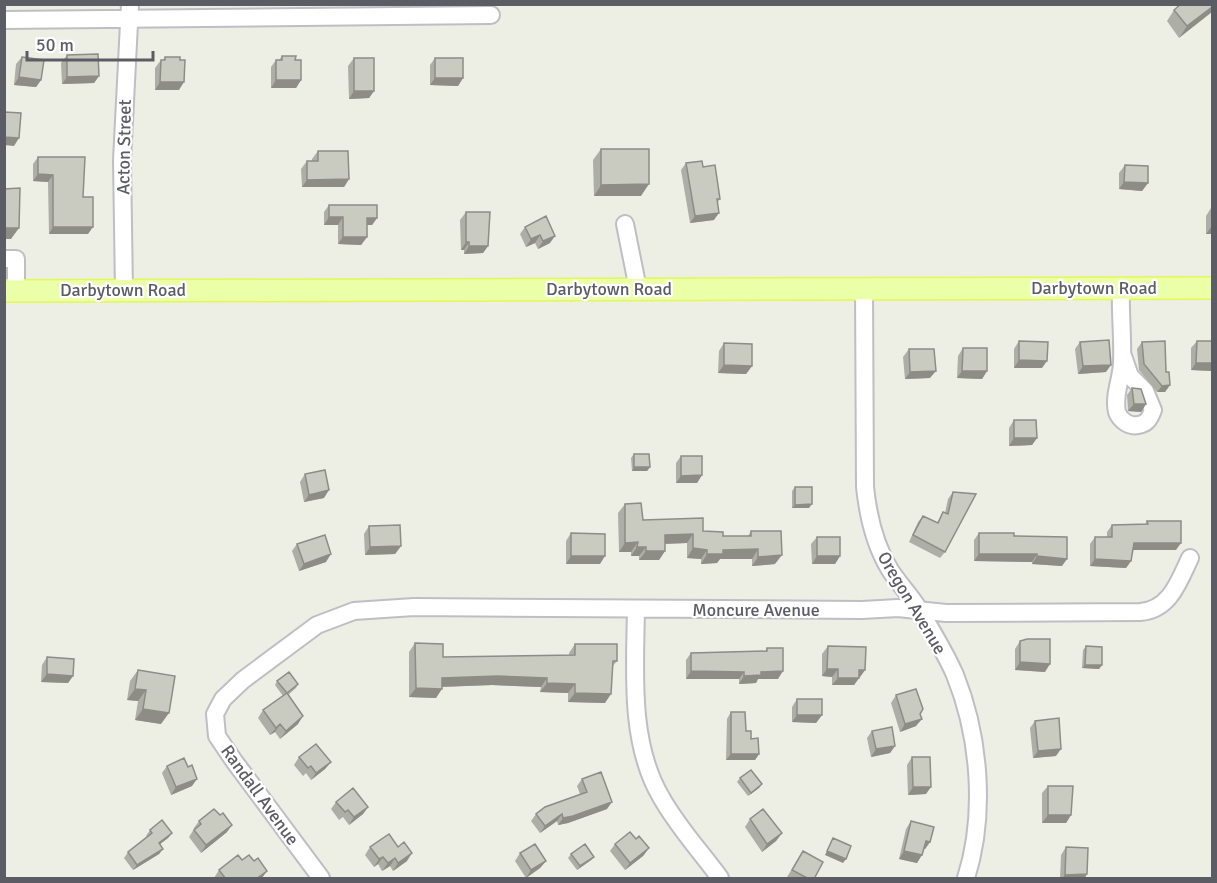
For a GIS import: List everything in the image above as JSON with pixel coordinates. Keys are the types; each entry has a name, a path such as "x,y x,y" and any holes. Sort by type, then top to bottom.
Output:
{"main road":[{"name":"Darbytown Road","path":"10,291 864,287 1212,288"}],"street":[{"path":"4,20 129,12 491,15"},
{"name":"Acton Street","path":"124,290 122,160 129,12"},
{"path":"625,224 638,289"},
{"path":"4,259 16,259 10,291"},
{"name":"Oregon Avenue","path":"864,287 865,487 868,514 881,553 919,610 954,674 974,747 977,803 975,835 966,879"},
{"path":"1121,288 1123,356"},
{"name":"Moncure Avenue","path":"300,637 317,625 354,611 414,607 919,610 946,613 1153,611 1174,591 1190,558"},
{"path":"636,609 637,709 643,750 650,774 661,798 720,879"},
{"name":"Randall Avenue","path":"300,637 223,699 215,714 214,723 217,736 234,761 321,879"}],"building":[{"path":"1181,4 1212,4 1212,7 1187,26 1174,10"},
{"path":"98,54 99,76 67,77 67,55"},
{"path":"282,56 296,56 295,60 301,60 301,80 276,80 276,60 282,60"},
{"path":"22,57 44,60 41,80 19,77"},
{"path":"165,57 180,57 180,60 185,60 184,82 160,82 161,60 165,60"},
{"path":"354,58 374,58 374,91 354,91"},
{"path":"435,58 463,58 463,78 435,78"},
{"path":"4,112 21,113 19,138 4,137"},
{"path":"601,149 649,149 649,184 601,185"},
{"path":"318,151 348,151 349,179 307,180 307,161 318,161"},
{"path":"38,157 85,157 83,197 93,197 93,227 53,227 53,175 38,174"},
{"path":"702,161 703,167 715,165 720,199 717,199 719,213 695,216 686,163"},
{"path":"1125,165 1148,166 1148,183 1124,182"},
{"path":"20,188 19,228 4,228 4,189"},
{"path":"329,205 377,205 377,218 367,218 367,237 343,237 343,217 329,217"},
{"path":"466,212 490,212 488,246 469,246 469,242 466,242"},
{"path":"546,216 555,236 543,241 540,235 531,239 525,227"},
{"path":"1109,340 1111,365 1083,366 1080,342"},
{"path":"1019,341 1048,342 1047,361 1019,360"},
{"path":"1165,341 1166,372 1169,372 1170,385 1162,386 1144,364 1142,342"},
{"path":"1197,341 1212,341 1212,363 1196,363"},
{"path":"724,343 752,344 752,366 724,365"},
{"path":"963,348 987,348 987,371 962,371"},
{"path":"909,349 934,349 936,371 910,372"},
{"path":"1132,388 1141,389 1146,404 1134,404"},
{"path":"1014,420 1036,420 1037,438 1014,438"},
{"path":"634,454 649,454 650,467 634,467"},
{"path":"681,456 702,456 702,475 681,476"},
{"path":"325,470 329,490 309,495 305,474"},
{"path":"795,487 812,487 812,504 795,505"},
{"path":"953,492 976,494 945,552 913,535 923,516 938,523 943,512 948,514"},
{"path":"641,503 643,520 703,518 703,531 723,532 723,536 751,536 751,531 781,531 782,555 758,557 758,549 723,550 723,554 707,554 707,550 693,548 693,534 665,535 665,551 646,551 646,547 637,547 638,542 625,543 625,504"},
{"path":"1147,521 1181,521 1181,543 1134,543 1131,561 1095,559 1095,537 1112,537 1112,525 1148,524"},
{"path":"400,525 401,546 370,547 369,526"},
{"path":"571,533 605,534 605,556 571,556"},
{"path":"979,533 1067,537 1067,559 1037,556 1037,554 979,554"},
{"path":"325,535 331,554 304,564 297,544"},
{"path":"817,537 840,537 840,556 817,556"},
{"path":"1050,639 1050,664 1020,662 1020,641"},
{"path":"415,643 443,644 443,657 575,655 575,644 617,644 617,661 613,661 611,694 575,693 575,684 547,683 547,678 498,676 442,678 442,689 416,688"},
{"path":"828,646 866,647 865,670 859,670 859,678 838,678 838,669 827,669"},
{"path":"1086,646 1102,647 1102,665 1085,665"},
{"path":"767,648 783,648 783,671 761,672 761,675 744,676 744,672 691,671 691,653 767,651"},
{"path":"47,657 74,659 73,676 47,674"},
{"path":"138,670 175,676 169,713 143,709 146,690 135,689"},
{"path":"289,672 298,684 287,693 277,681"},
{"path":"916,689 923,709 920,714 922,719 905,724 896,695"},
{"path":"287,693 303,716 286,731 280,724 276,728 263,710"},
{"path":"797,699 822,699 822,715 797,715"},
{"path":"731,712 745,712 746,731 751,731 751,739 758,738 759,754 731,754"},
{"path":"1059,718 1061,749 1038,751 1035,721"},
{"path":"892,727 895,746 876,749 872,731"},
{"path":"316,744 331,762 316,773 311,766 308,768 299,757"},
{"path":"912,757 930,757 931,787 913,787"},
{"path":"184,758 188,767 192,765 197,779 176,787 167,766"},
{"path":"751,770 762,784 751,793 740,778"},
{"path":"601,772 612,802 573,816 563,818 562,814 545,826 536,814 545,807 587,792 582,779"},
{"path":"1048,786 1073,786 1071,815 1048,815"},
{"path":"353,788 368,807 354,817 348,810 345,812 336,802"},
{"path":"214,809 220,815 223,813 232,825 206,845 194,830 201,824 199,821"},
{"path":"763,809 782,833 767,844 750,819"},
{"path":"162,820 172,833 159,843 163,849 137,865 128,852 152,833 150,830"},
{"path":"911,821 934,827 930,842 926,841 922,855 904,851"},
{"path":"630,832 636,839 639,836 649,848 630,863 615,844"},
{"path":"389,834 398,847 404,842 412,853 398,863 395,858 388,863 383,857 379,859 370,847"},
{"path":"833,838 851,846 846,859 827,851"},
{"path":"535,844 546,861 531,870 520,853"},
{"path":"585,844 594,857 580,866 571,854"},
{"path":"1066,847 1088,848 1087,874 1065,875"},
{"path":"803,851 823,862 814,879 809,879 792,870"},
{"path":"238,855 242,860 249,855 254,861 258,858 267,871 256,879 226,879 219,870"}]}
